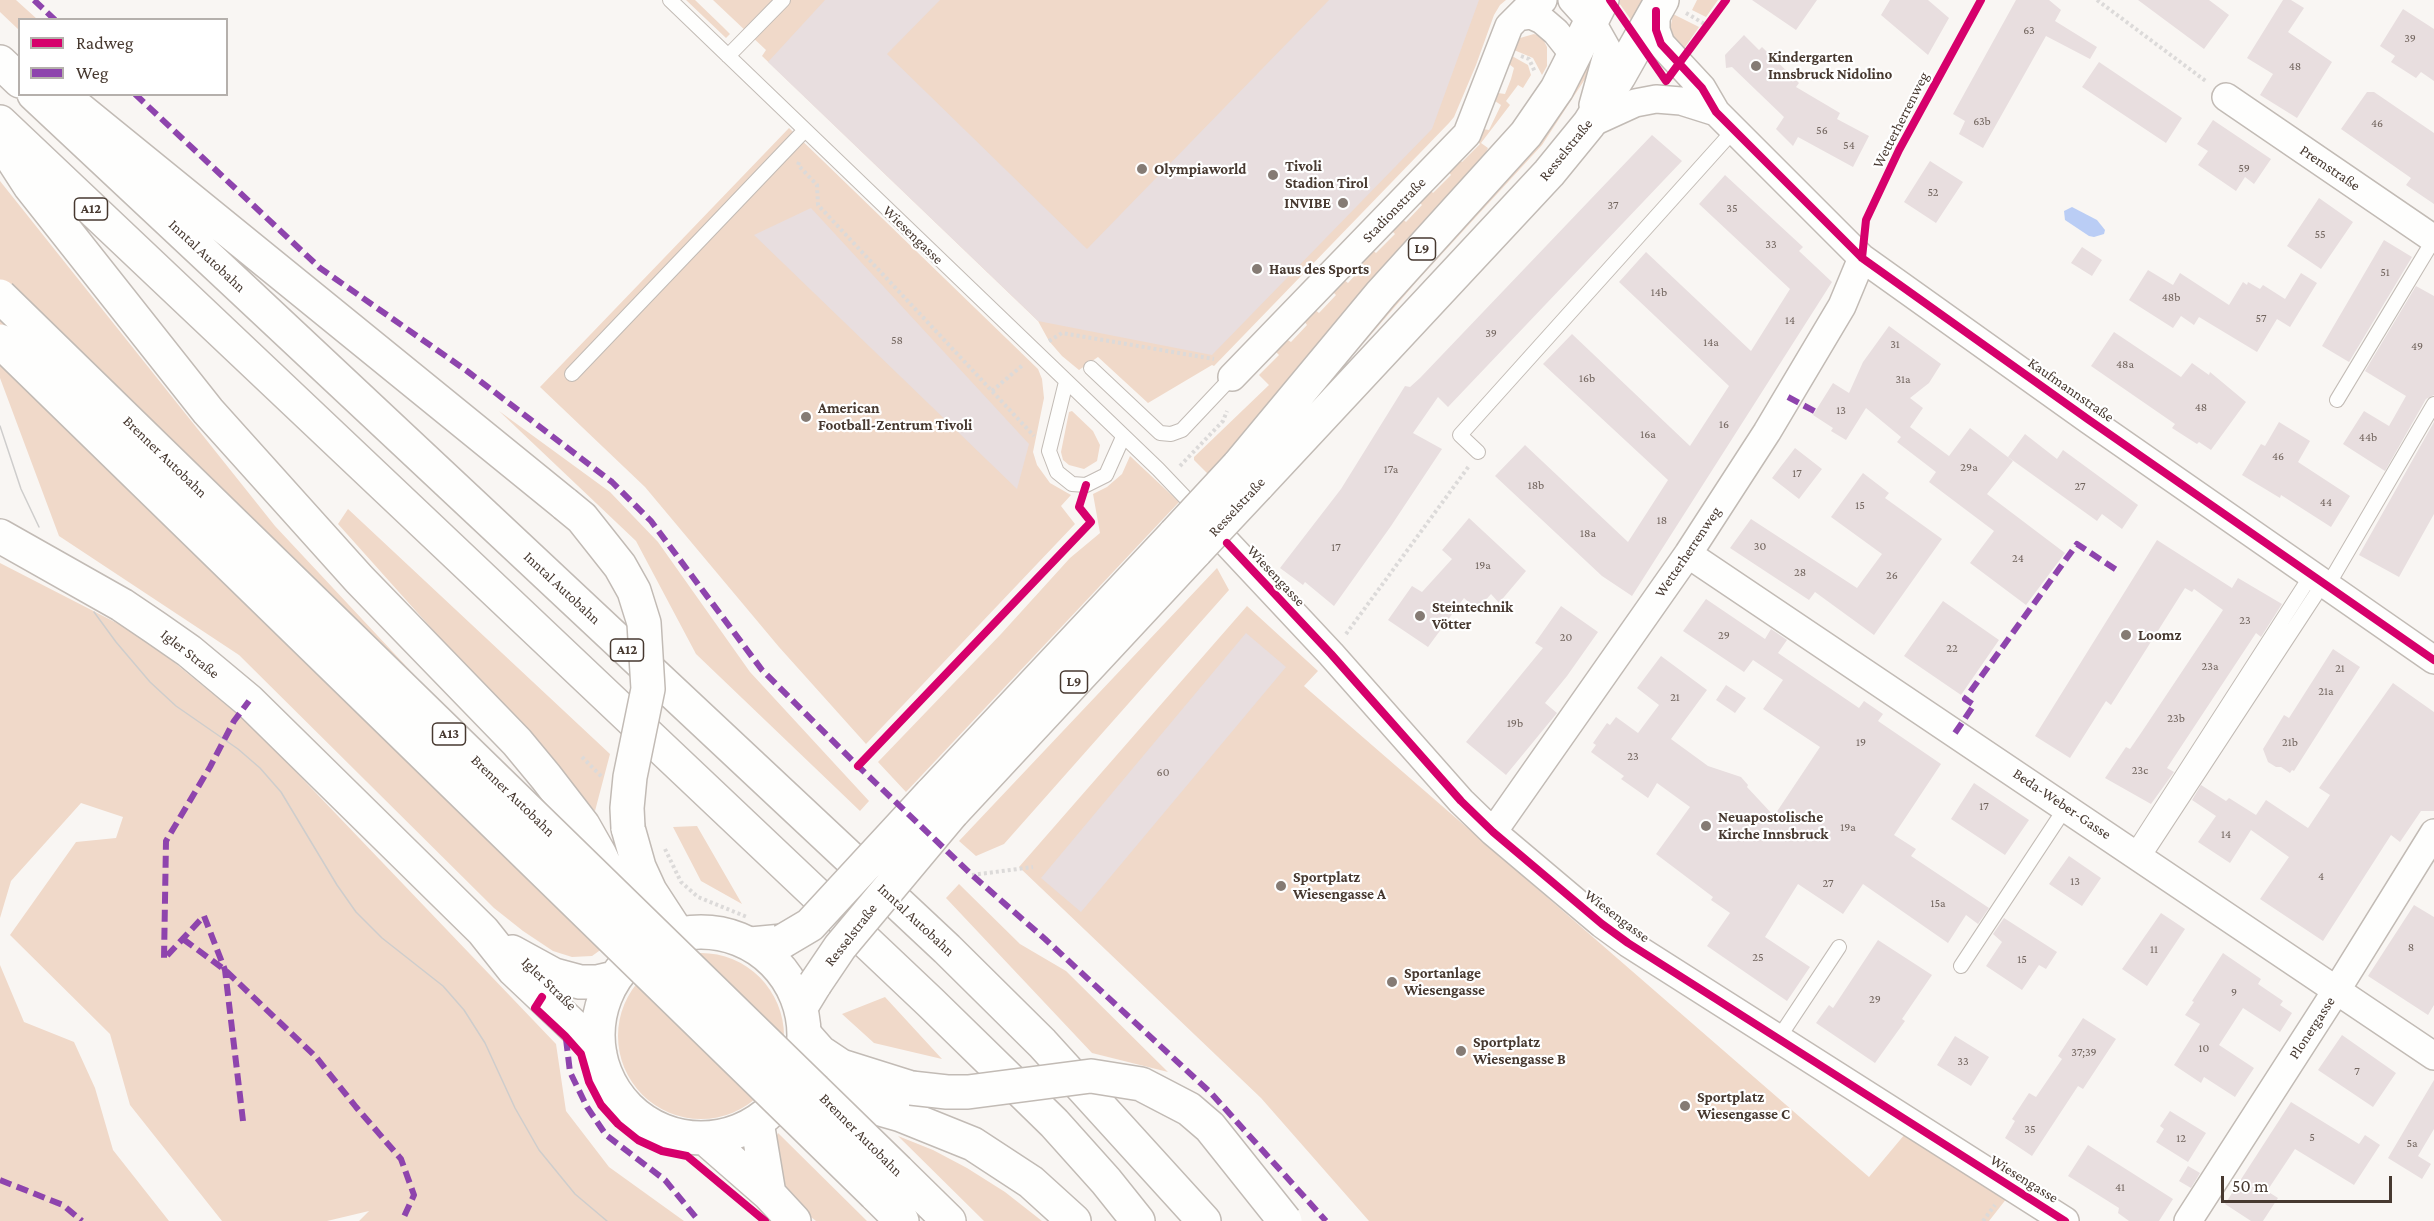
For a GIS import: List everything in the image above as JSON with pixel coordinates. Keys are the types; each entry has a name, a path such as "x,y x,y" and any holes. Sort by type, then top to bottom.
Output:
{"main road":[{"name":"Resselstraße","path":"751,944 783,941 810,925 942,803 1247,476 1549,173 1588,124 1668,6"},
{"name":"Resselstraße","path":"1247,476 1381,294 1526,134 1557,89 1575,56 1588,7"},
{"path":"0,50 18,63"},
{"path":"0,62 18,79"},
{"name":"Inntal Autobahn","path":"36,96 947,949 1042,1044 1204,1221"},
{"path":"63,96 565,504 589,526 620,566 634,591 644,622 648,689 630,777 628,828 639,867 650,891 678,934"},
{"name":"A12","path":"0,122 930,1002 1054,1124 1106,1181 1138,1221"},
{"path":"0,140 30,186 208,411 351,571 517,742 546,777 583,825 600,855 626,912 638,952"},
{"name":"Brenner Autobahn","path":"0,296 949,1221"},
{"name":"A13","path":"0,341 902,1221"},
{"name":"Igler Straße","path":"0,536 122,605 189,651 257,708 483,931 514,970 600,1054"},
{"name":"Resselstraße","path":"807,1009 840,946 942,803"},
{"name":"Igler Straße","path":"483,931 521,958 554,975 580,982 597,982 614,978"},
{"name":"L9","path":"703,931 719,933 751,944 773,960 807,1009 801,1061 792,1085 777,1106 757,1122 724,1136 706,1138 677,1135 649,1125 626,1106 609,1082 600,1054 598,1028 603,1002 614,978 638,952 657,941 678,934 703,931"},
{"path":"807,1009 820,1052 842,1066 911,1088 968,1092 1091,1076 1141,1084 1189,1109 1210,1127 1286,1221"},
{"path":"792,1085 901,1115 973,1144 1031,1182 1074,1221"},
{"path":"757,1122 769,1194"},
{"path":"706,1138 769,1194 794,1221"}],"street":[{"name":"Stadionstraße","path":"1223,368 1467,134 1509,26 1526,9 1543,0"},
{"path":"1668,6 1656,30 1661,44 1702,88 1725,121"},
{"path":"1588,7 1608,51 1588,124"},
{"path":"1518,17 1531,15 1542,20 1556,32 1575,56"},
{"name":"Premstraße","path":"2226,97 2434,239"},
{"path":"1588,124 1635,103 1656,99 1681,101 1725,121"},
{"name":"Kaufmannstraße","path":"1725,121 1863,258 2089,420 2434,660"},
{"name":"Wetterherrenweg","path":"1493,832 1688,554 1767,432 1836,316 1863,258"},
{"name":"Wiesengasse","path":"1227,543 1331,654 1461,801 1493,832 1628,943 2065,1221"},
{"name":"Beda-Weber-Gasse","path":"1688,554 2434,1056"},
{"name":"Plonergasse","path":"2188,1221 2336,991 2434,833"}],"lane":[{"name":"Wiesengasse","path":"670,0 810,135 1041,349 1066,382 1188,499 1227,543"},
{"path":"728,56 783,0"},
{"path":"1479,452 1460,435 1725,121"},
{"path":"572,374 810,135"},
{"path":"2337,400 2434,239"},
{"path":"1090,368 1160,433 1171,434 1182,429 1223,368"},
{"path":"1066,382 1048,451 1057,472 1072,484 1086,485 1106,475 1123,437"},
{"path":"2138,855 2321,580 2434,404"},
{"path":"1961,966 2066,807"},
{"path":"1778,1039 1839,947"}],"path":[{"path":"2097,0 2226,97"},
{"path":"1668,6 1708,26"},
{"path":"1679,65 1714,17"},
{"path":"810,135 798,165 817,185 818,205 1048,451"},
{"path":"992,391 1062,333 1223,368"},
{"path":"1175,471 1223,421"},
{"path":"1349,629 1479,452"},
{"path":"858,766 1091,522 1079,507 1086,485"},
{"path":"582,757 608,782"},
{"path":"664,844 681,882 698,897 746,916 783,941"},
{"path":"972,875 1034,867"}],"shaded area":[{"path":"0,0 16,0 36,18 18,18 18,29 0,12"},
{"path":"686,0 695,0 730,34 726,38"},
{"name":"Olympiaworld","path":"713,0 1506,0 1494,15 1476,65 1454,117 1449,123 1214,366 1212,365 1148,403 1098,357 1079,370 1062,356 1049,341 1038,321 762,56 766,50"},
{"path":"1617,0 1647,0 1634,24"},
{"path":"1697,0 1718,0 1706,17 1692,10"},
{"path":"1673,14 1699,27 1681,53 1673,41 1670,30"},
{"path":"1534,34 1542,37 1547,47 1547,66 1542,75 1533,58 1514,50 1520,38"},
{"path":"1592,55 1593,63 1587,76 1542,145 1418,280 1267,455"},
{"path":"1512,56 1528,65 1531,75 1523,88 1518,85 1506,101 1510,105 1481,143 1488,148 1479,167 1209,475 1194,460 1194,457 1269,385 1259,375 1279,355 1275,351 1286,339 1291,342 1307,325 1304,321 1314,309 1319,313 1336,295 1332,291 1343,279 1348,283 1364,265 1360,262 1371,249 1376,253 1395,234 1391,230 1401,218 1406,222 1422,205 1418,201 1429,189 1433,193 1451,175 1448,171 1458,159 1462,162 1480,144 1477,141 1483,129 1489,130 1501,105 1495,101 1498,93 1505,94 1511,79 1514,68 1509,64"},
{"name":"American Football-Zentrum Tivoli","path":"789,128 1038,369 1042,379 1044,398 1033,452 1037,465 1050,483 1071,495 1061,506 1075,524 866,744 779,647 645,487 540,387"},
{"path":"0,181 275,526 565,836 606,946 592,956 572,957 553,951 523,931 494,908 239,655 59,536 0,378"},
{"path":"499,411 610,492 658,542 750,672 869,801 860,811 696,654 636,541"},
{"path":"1072,411 1093,431 1100,445 1097,461 1084,469 1069,465 1063,460 1061,452 1069,412"},
{"path":"1130,456 1179,502 906,792 878,762 1001,634 1070,558 1100,533 1093,494 1107,487 1122,474"},
{"path":"348,509 610,754 595,811 338,524"},
{"path":"0,563 142,636 252,726 556,1044 566,1111 609,1167 684,1221 359,1221 369,1211 327,1221 222,1221 130,1105 110,1034 10,935 76,842 116,838 123,817 81,803 11,881 0,918"},
{"path":"1217,568 1229,590 1004,844 976,856 959,841"},
{"name":"Sportanlage Wiesengasse","path":"1247,606 1318,671 1304,686 1869,1177 1905,1134 2007,1198 1989,1221 1369,1221 1261,1098 1019,867"},
{"path":"697,826 742,904 701,881 673,827"},
{"path":"959,884 1020,944 1066,971 1168,1072 1092,1053 946,898"},
{"path":"701,953 733,960 760,977 777,1004 784,1036 777,1068 760,1095 733,1112 701,1119 669,1112 642,1095 625,1068 618,1036 625,1004 642,977 669,960"},
{"path":"0,965 24,1022 74,1042 95,1088 113,1150 169,1221 0,1221"},
{"path":"885,997 942,1059 874,1043 842,1014"},
{"path":"778,1133 867,1221 816,1221 806,1213 778,1176 775,1140"},
{"path":"898,1136 933,1150 967,1168 1005,1192 1042,1221 984,1221"}],"water":[{"path":"2072,207 2097,220 2105,230 2104,234 2089,236 2065,220 2064,211"}],"building":[{"name":"Tivoli Stadion Tirol","path":"825,0 940,0 887,54 1087,249 1329,0 1479,0 1432,129 1212,355 1038,321 768,62"},
{"path":"1752,0 1817,0 1796,30"},
{"path":"1890,0 1928,0 1949,18 1928,55 1881,15"},
{"path":"2016,0 2049,0 2061,10 2055,21 2097,47 2090,59 2046,36 1983,148 1959,134 1965,121 1953,114"},
{"path":"2138,0 2209,0 2229,15 2204,49"},
{"path":"2283,0 2291,0 2304,8 2288,32 2332,62 2297,118 2260,95 2273,74 2247,58"},
{"path":"2403,9 2434,29 2434,81 2421,72 2416,78 2391,62 2395,56 2380,46"},
{"path":"1744,35 1759,50 1762,47 1799,83 1796,87 1840,113 1837,119 1869,136 1853,167 1798,137 1793,146 1776,129 1784,117 1732,67 1726,68 1725,55"},
{"path":"2099,62 2182,118 2166,143 2082,87"},
{"path":"2367,92 2374,92 2434,133 2434,204 2406,185 2411,178 2341,129"},
{"path":"2213,120 2271,159 2254,184 2245,177 2236,191 2198,165 2208,151 2197,144"},
{"path":"1652,135 1682,161 1448,407 1438,397 1413,433 1442,449 1334,606 1305,582 1303,585 1280,568 1341,489 1405,386 1410,387 1420,378"},
{"path":"1930,161 1963,182 1936,223 1904,202"},
{"path":"1725,175 1803,247 1799,251 1832,282 1632,596 1602,576 1495,476 1525,445 1628,542 1668,480 1543,364 1572,334 1690,446 1729,386 1619,282 1646,252 1751,351 1790,289 1699,204"},
{"path":"2319,198 2353,222 2321,269 2287,246"},
{"path":"811,208 1029,444 1017,489 754,235"},
{"path":"2384,240 2412,257 2349,362 2322,346"},
{"path":"2082,247 2102,260 2092,276 2071,263"},
{"path":"2148,270 2173,285 2180,273 2229,305 2243,282 2247,285 2248,282 2260,289 2263,285 2285,299 2301,273 2317,283 2290,327 2277,319 2257,352 2199,317 2194,325 2181,316 2173,328 2129,300"},
{"path":"2416,286 2434,296 2434,395 2426,399 2385,471 2343,444 2364,411 2389,426 2406,396 2365,371"},
{"path":"1889,326 1941,364 1929,383 1910,398 1923,408 1910,427 1949,456 1970,428 2013,461 1987,494 2065,553 2026,605 1970,563 1994,531 1929,482 1936,472 1897,442 1901,437 1866,408 1846,440 1831,431 1833,428 1813,415 1833,383 1849,393 1863,362"},
{"path":"2114,332 2181,377 2192,363 2209,375 2210,372 2246,402 2211,450 2172,428 2175,424 2091,366"},
{"path":"2279,422 2310,441 2298,462 2350,496 2331,527 2281,495 2280,498 2242,475 2261,444 2265,446"},
{"path":"2434,422 2434,514 2399,577 2359,555"},
{"path":"2025,434 2057,459 2063,450 2138,505 2122,529 2102,514 2097,521 2008,457"},
{"path":"1795,448 1822,469 1799,499 1772,478"},
{"path":"1863,473 1889,493 1885,498 1942,539 1874,635 1815,592 1809,600 1730,548 1751,519 1857,588 1882,554 1831,517"},
{"path":"1469,518 1526,571 1499,603 1491,594 1477,610 1464,598 1428,647 1388,620 1412,586 1422,592 1452,559 1442,550"},
{"path":"2157,540 2232,588 2238,578 2282,604 2261,637 2256,633 2167,768 2174,772 2151,804 2105,778 2126,747 2130,749 2223,610 2194,589 2192,592 2185,588 2111,705 2106,701 2070,758 2035,736"},
{"path":"1706,599 1765,639 1771,629 1787,640 1778,653 1859,708 1864,701 1883,714 1878,721 1941,764 1894,835 1916,849 1911,856 1989,908 1978,924 1966,915 1948,943 1863,884 1843,914 1798,884 1765,937 1810,967 1787,1001 1707,946 1730,913 1711,900 1713,897 1656,854 1690,807 1657,783 1648,798 1621,779 1624,776 1591,752 1596,745 1593,743 1607,723 1610,725 1616,717 1638,733 1659,705 1637,688 1661,656 1707,690 1671,739 1708,766 1741,777 1748,785 1747,787 1774,816 1820,747 1763,709 1783,680 1753,660 1744,672 1683,631"},
{"path":"1943,601 1999,640 1961,695 1904,656"},
{"path":"1561,606 1598,632 1545,703 1557,713 1506,775 1466,742 1543,648 1535,643"},
{"path":"1246,633 1286,667 1081,912 1041,878"},
{"path":"2333,649 2360,667 2294,771 2290,773 2268,762 2263,749 2284,715 2289,718"},
{"path":"2393,683 2434,712 2434,811 2421,811 2400,842 2391,835 2323,941 2260,899 2289,857 2251,830 2230,863 2198,842 2216,816 2192,800 2201,785 2226,801 2229,798 2256,815 2266,800 2308,828 2330,795 2319,788"},
{"path":"1726,685 1746,698 1735,713 1716,700"},
{"path":"1974,783 2029,820 2005,855 1951,819"},
{"path":"2069,856 2101,878 2082,906 2049,884"},
{"path":"2414,905 2434,917 2434,1005 2428,1015 2368,976"},
{"path":"2161,913 2185,929 2147,986 2122,969"},
{"path":"2004,918 2057,952 2046,969 2039,965 2022,990 1986,966 2002,942 1993,934"},
{"path":"1878,940 1932,975 1902,1019 1905,1021 1875,1063 1816,1023 1829,1005 1833,1008"},
{"path":"2223,953 2261,979 2258,984 2283,1001 2280,1005 2292,1013 2280,1032 2243,1008 2219,1045 2254,1068 2235,1097 2204,1077 2201,1083 2174,1065 2200,1024 2185,1015"},
{"path":"2083,1018 2116,1039 2083,1089 2078,1086 2032,1156 2005,1138 2015,1121 2012,1119 2029,1093 2036,1097 2062,1059 2058,1056"},
{"path":"2342,1035 2396,1073 2373,1107 2318,1070"},
{"path":"1955,1036 1989,1057 1971,1086 1937,1065"},
{"path":"2434,1080 2434,1129 2418,1156 2431,1164 2422,1179 2388,1158"},
{"path":"2291,1102 2359,1144 2365,1135 2380,1145 2354,1185 2295,1149 2267,1191 2278,1198 2263,1221 2251,1221 2225,1204"},
{"path":"2170,1111 2206,1133 2188,1162 2156,1142 2164,1129 2160,1126"},
{"path":"2088,1145 2173,1199 2159,1221 2129,1221 2118,1213 2119,1208 2068,1176"},
{"path":"2188,1166 2200,1173 2191,1188 2179,1181"}],"tram line":[{"path":"0,426 21,489 39,527"},
{"path":"94,612 150,682 176,706 238,749 260,768 281,792 337,885 356,912 382,938 443,986 464,1010 485,1043 515,1108 539,1150 575,1194 607,1221"}],"marked path":[{"path":"34,0 53,18"},
{"path":"137,96 320,268 467,371 612,482 651,521 762,670 972,875 1045,939 1211,1093 1326,1221"},
{"path":"1788,397 1816,412"},
{"path":"1955,733 1974,705 1965,699 2077,544 2118,571"},
{"path":"243,1121 225,970 204,916 164,959 166,841 234,721 249,701"},
{"path":"183,939 225,970 316,1057 401,1159 414,1195 402,1221"},
{"path":"566,1039 570,1072 587,1107 606,1135 665,1180 699,1221"},
{"path":"0,1180 63,1205 82,1221"}],"cycle path":[{"path":"1610,0 1666,81 1726,0"},
{"path":"1862,258 1866,220 1899,150 1981,0"},
{"path":"1656,11 1656,30 1661,44 1702,88 1716,112 1862,258 2089,420 2434,660"},
{"path":"858,766 1091,522 1079,507 1086,485"},
{"path":"1227,543 1331,654 1461,801 1493,832 1602,924 1628,943 2065,1221"},
{"path":"542,997 535,1008 581,1054 589,1082 601,1105 618,1124 638,1140 662,1151 687,1156 765,1221"}],"place":[{"name":"Kindergarten Innsbruck Nidolino","path":"1756,66"},
{"name":"Olympiaworld","path":"1142,169"},
{"name":"Tivoli Stadion Tirol","path":"1273,175"},
{"name":"INVIBE","path":"1343,203"},
{"name":"Haus des Sports","path":"1257,269"},
{"name":"American Football-Zentrum Tivoli","path":"806,417"},
{"name":"Steintechnik Vötter","path":"1420,616"},
{"name":"Loomz","path":"2126,635"},
{"name":"Neuapostolische Kirche Innsbruck","path":"1706,826"},
{"name":"Sportplatz Wiesengasse A","path":"1281,886"},
{"name":"Sportanlage Wiesengasse","path":"1392,982"},
{"name":"Sportplatz Wiesengasse B","path":"1461,1051"},
{"name":"Sportplatz Wiesengasse C","path":"1685,1106"}]}
